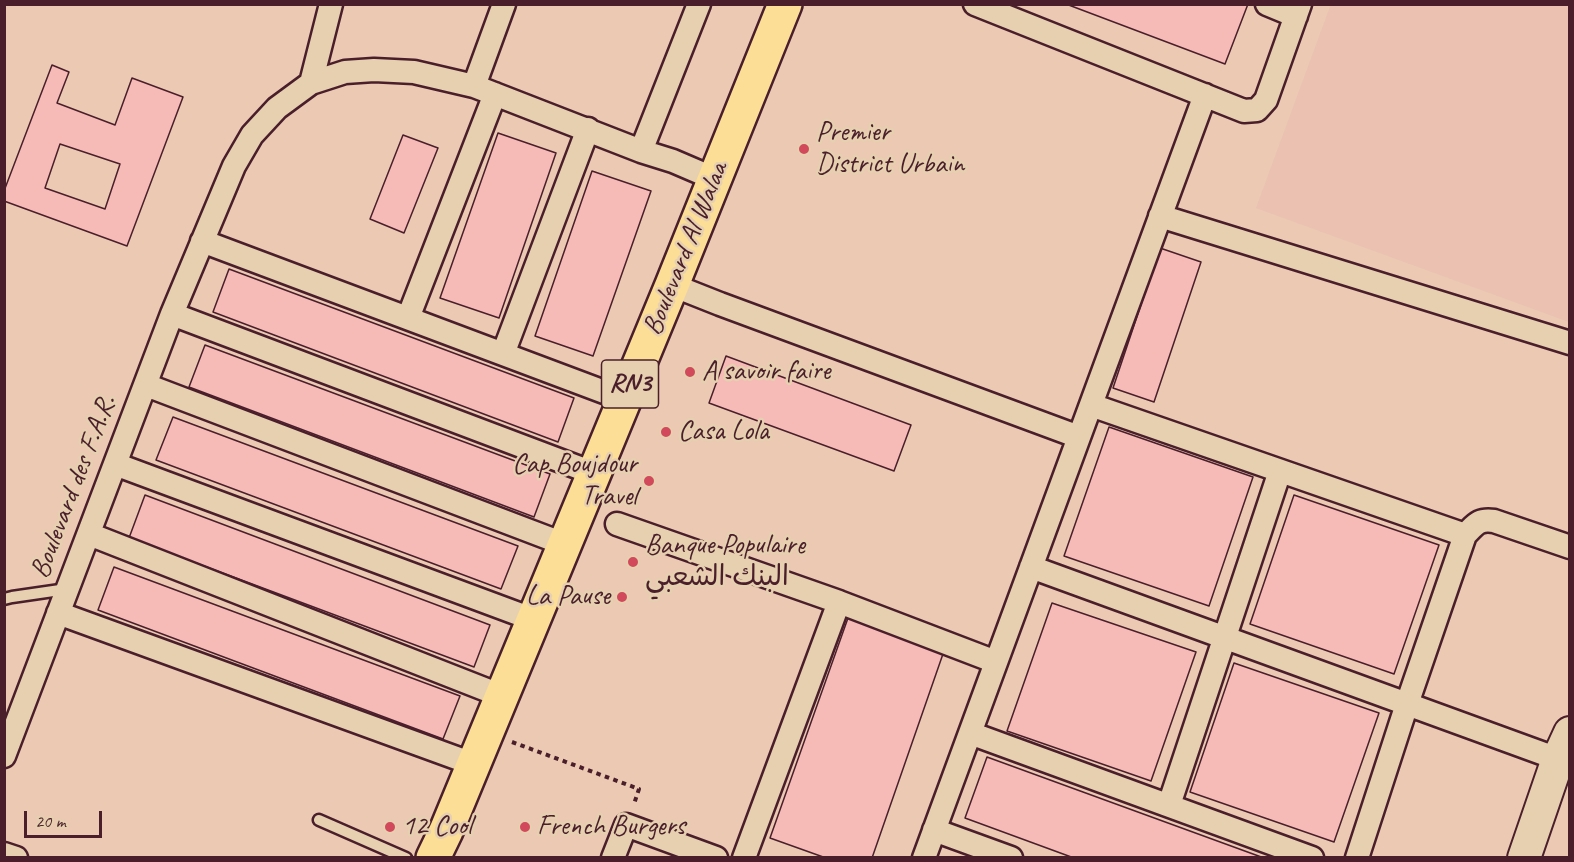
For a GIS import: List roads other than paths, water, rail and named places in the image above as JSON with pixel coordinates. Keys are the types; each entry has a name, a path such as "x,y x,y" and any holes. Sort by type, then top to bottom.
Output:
{"main road":[{"name":"Boulevard Al Walaa","path":"433,858 672,285 785,4"}],"street":[{"path":"312,83 331,4"},
{"path":"408,318 484,90 504,4"},
{"path":"641,151 699,4"},
{"path":"975,4 1244,111 1257,110 1266,100 1298,10 1267,4"},
{"name":"Boulevard des F.A.R.","path":"4,756 172,314 202,241 234,166 252,135 277,108 312,83 345,72 374,70 414,72 484,90 715,179"},
{"path":"924,858 1205,95"},
{"path":"503,354 588,129"},
{"path":"1160,216 1569,343"},
{"path":"202,241 624,399"},
{"path":"672,285 1079,437"},
{"path":"172,314 593,473"},
{"path":"146,385 564,544"},
{"path":"1091,405 1465,535"},
{"path":"115,464 532,619"},
{"path":"1169,806 1280,471"},
{"path":"1357,858 1465,535 1483,520 1569,547"},
{"path":"616,524 839,602 996,662"},
{"path":"89,534 502,696"},
{"path":"1031,567 1407,704 1564,746 1524,858"},
{"path":"744,858 839,602"},
{"path":"58,613 472,764"},
{"path":"970,733 1312,858"},
{"path":"613,858 626,825 716,858"},
{"path":"934,830 1011,858"},
{"path":"4,854 16,858"}],"lane":[{"path":"4,599 67,590"},
{"path":"320,820 406,858"}],"place":[{"name":"Premier District Urbain","path":"804,149"},
{"name":"A savoir faire","path":"690,372"},
{"name":"Casa Lola","path":"666,432"},
{"name":"Cap Boujdour Travel","path":"649,481"},
{"name":"Banque Populaire البنك الشعبي","path":"633,562"},
{"name":"La Pause","path":"622,597"},
{"name":"12 Cool","path":"390,827"},
{"name":"French Burgers","path":"525,827"}]}
